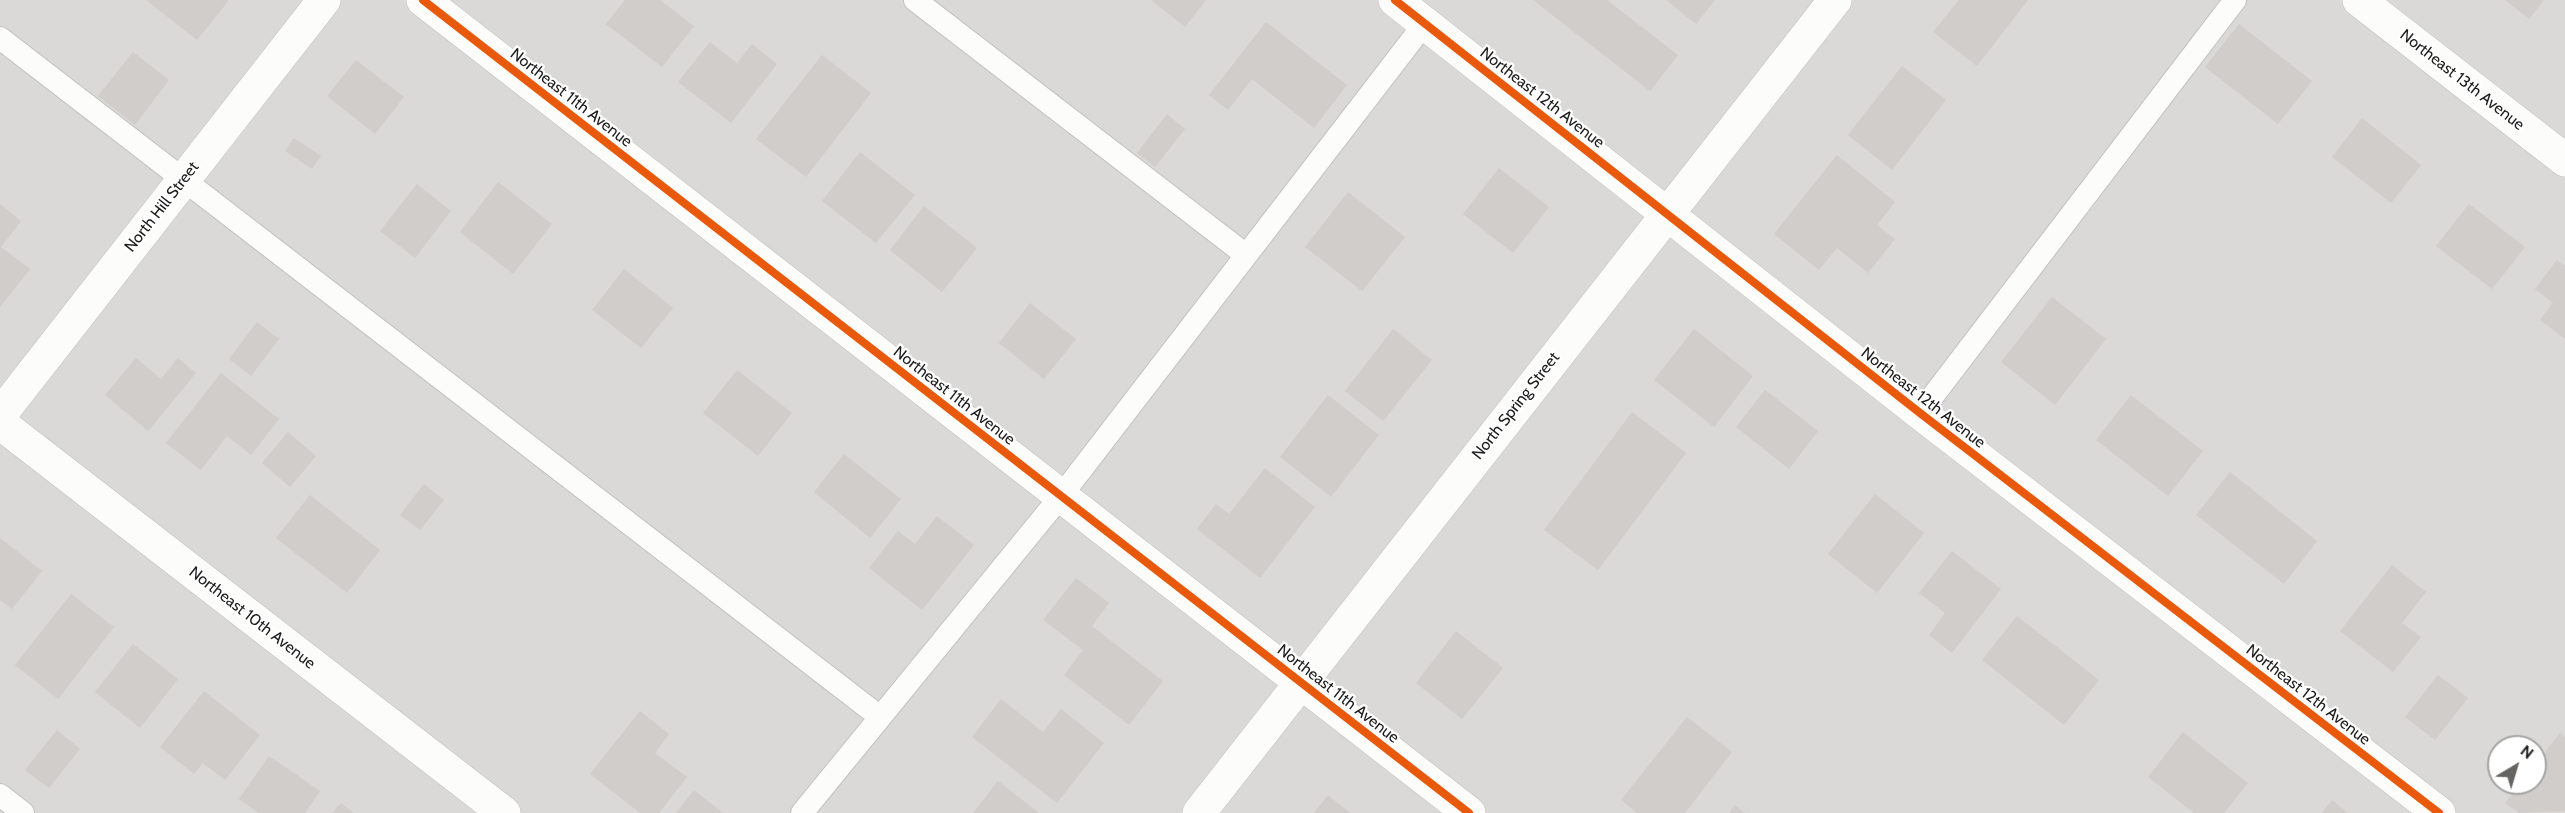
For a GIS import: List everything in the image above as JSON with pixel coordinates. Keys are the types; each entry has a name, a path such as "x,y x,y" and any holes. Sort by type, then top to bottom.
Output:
{"street":[{"name":"North Hill Street","path":"0,414 324,0"},
{"name":"Northeast 11th Avenue","path":"423,0 1469,813"},
{"name":"Northeast 12th Avenue","path":"1395,0 1920,413 2439,813"},
{"name":"North Spring Street","path":"1198,813 1835,0"},
{"name":"Northeast 13th Avenue","path":"2359,0 2565,160"},
{"name":"Northeast 10th Avenue","path":"0,423 504,813"}],"lane":[{"path":"915,0 1246,255"},
{"path":"1920,413 2235,0"},
{"path":"802,813 1061,496 1425,23"},
{"path":"0,38 880,717"},
{"path":"0,795 23,813"}],"shaded area":[{"path":"0,0 2565,0 2565,813 0,813"}],"building":[{"path":"146,0 229,0 197,40"},
{"path":"625,0 660,0 694,26 662,67 606,24"},
{"path":"1151,0 1206,0 1185,27"},
{"path":"1533,0 1607,0 1678,55 1650,91"},
{"path":"1666,0 1715,0 1696,24"},
{"path":"1959,0 2028,0 1977,66 1933,32"},
{"path":"2505,0 2544,0 2529,19"},
{"path":"1266,22 1347,85 1314,128 1252,79 1228,110 1209,95"},
{"path":"2239,24 2312,81 2278,124 2205,67"},
{"path":"710,42 737,63 752,44 777,64 731,123 678,82"},
{"path":"133,52 169,80 135,125 98,96"},
{"path":"822,55 871,93 806,177 756,139"},
{"path":"356,60 404,97 375,134 327,96"},
{"path":"1902,66 1946,100 1892,170 1848,135"},
{"path":"1167,114 1185,129 1155,167 1137,153"},
{"path":"2362,118 2421,165 2391,203 2332,157"},
{"path":"294,138 321,156 312,169 285,151"},
{"path":"860,152 915,195 876,243 822,201"},
{"path":"1837,155 1895,202 1877,225 1895,239 1868,273 1837,248 1819,270 1774,234"},
{"path":"1499,168 1549,207 1513,253 1463,214"},
{"path":"498,182 552,224 513,274 460,232"},
{"path":"417,184 451,211 415,258 380,231"},
{"path":"1348,192 1405,237 1362,291 1305,247"},
{"path":"0,204 21,221 1,247 30,269 0,307"},
{"path":"2469,204 2525,247 2492,289 2436,246"},
{"path":"924,206 977,248 942,292 890,250"},
{"path":"2557,260 2565,266 2565,339 2540,320 2553,303 2535,289"},
{"path":"624,269 673,308 641,348 592,310"},
{"path":"2052,297 2106,339 2055,405 2001,362"},
{"path":"1030,303 1076,339 1044,379 999,343"},
{"path":"257,322 279,339 251,376 229,359"},
{"path":"1393,329 1432,360 1383,421 1345,391"},
{"path":"1694,329 1753,376 1714,427 1654,380"},
{"path":"136,358 161,379 178,358 196,373 148,431 105,395"},
{"path":"737,370 792,413 758,456 703,413"},
{"path":"221,373 279,419 251,455 227,436 201,470 166,443"},
{"path":"1765,390 1818,431 1789,469 1736,427"},
{"path":"1328,395 1379,435 1331,497 1280,457"},
{"path":"2131,395 2203,451 2168,496 2096,440"},
{"path":"1632,412 1686,453 1598,570 1544,530"},
{"path":"288,432 316,456 290,487 262,463"},
{"path":"844,454 901,499 870,538 814,492"},
{"path":"1265,468 1315,507 1260,578 1197,529 1216,504 1229,514"},
{"path":"2230,472 2317,541 2284,584 2196,515"},
{"path":"424,484 444,500 420,530 400,515"},
{"path":"1875,494 1924,533 1877,593 1828,554"},
{"path":"310,495 380,550 347,593 276,538"},
{"path":"937,516 974,545 922,610 869,568 898,531 915,544"},
{"path":"0,538 42,571 12,609 0,600"},
{"path":"1952,551 2001,589 1952,653 1929,635 1945,613 1919,593"},
{"path":"2392,565 2426,592 2402,623 2421,637 2393,672 2340,631"},
{"path":"1076,578 1109,603 1092,626 1163,681 1129,725 1064,675 1083,650 1043,620"},
{"path":"71,594 114,627 58,699 15,665"},
{"path":"2017,616 2099,680 2064,725 1982,660"},
{"path":"1456,631 1503,668 1462,719 1416,683"},
{"path":"133,644 178,679 140,728 95,692"},
{"path":"2438,675 2468,698 2435,740 2405,717"},
{"path":"204,691 260,735 225,780 203,763 194,774 160,747"},
{"path":"1001,699 1043,732 1061,709 1104,743 1057,803 972,737"},
{"path":"640,711 669,734 655,753 687,777 659,813 640,813 590,774"},
{"path":"1687,717 1732,752 1685,813 1637,813 1621,800"},
{"path":"57,730 80,749 49,788 25,770"},
{"path":"2183,732 2248,783 2224,813 2194,813 2148,777"},
{"path":"2560,733 2565,737 2565,811 2519,813 2505,803 2511,795 2547,795 2547,750"},
{"path":"269,756 320,791 305,813 259,813 239,799"},
{"path":"998,781 1039,813 973,813"},
{"path":"694,790 723,813 676,813"},
{"path":"1328,795 1350,813 1314,813"},
{"path":"2332,800 2348,813 2322,813"},
{"path":"341,803 354,813 332,813"},
{"path":"1735,805 1745,813 1729,813"}],"cycle path":[{"path":"423,0 1469,813"},
{"path":"1395,0 1920,413 2439,813"}]}
